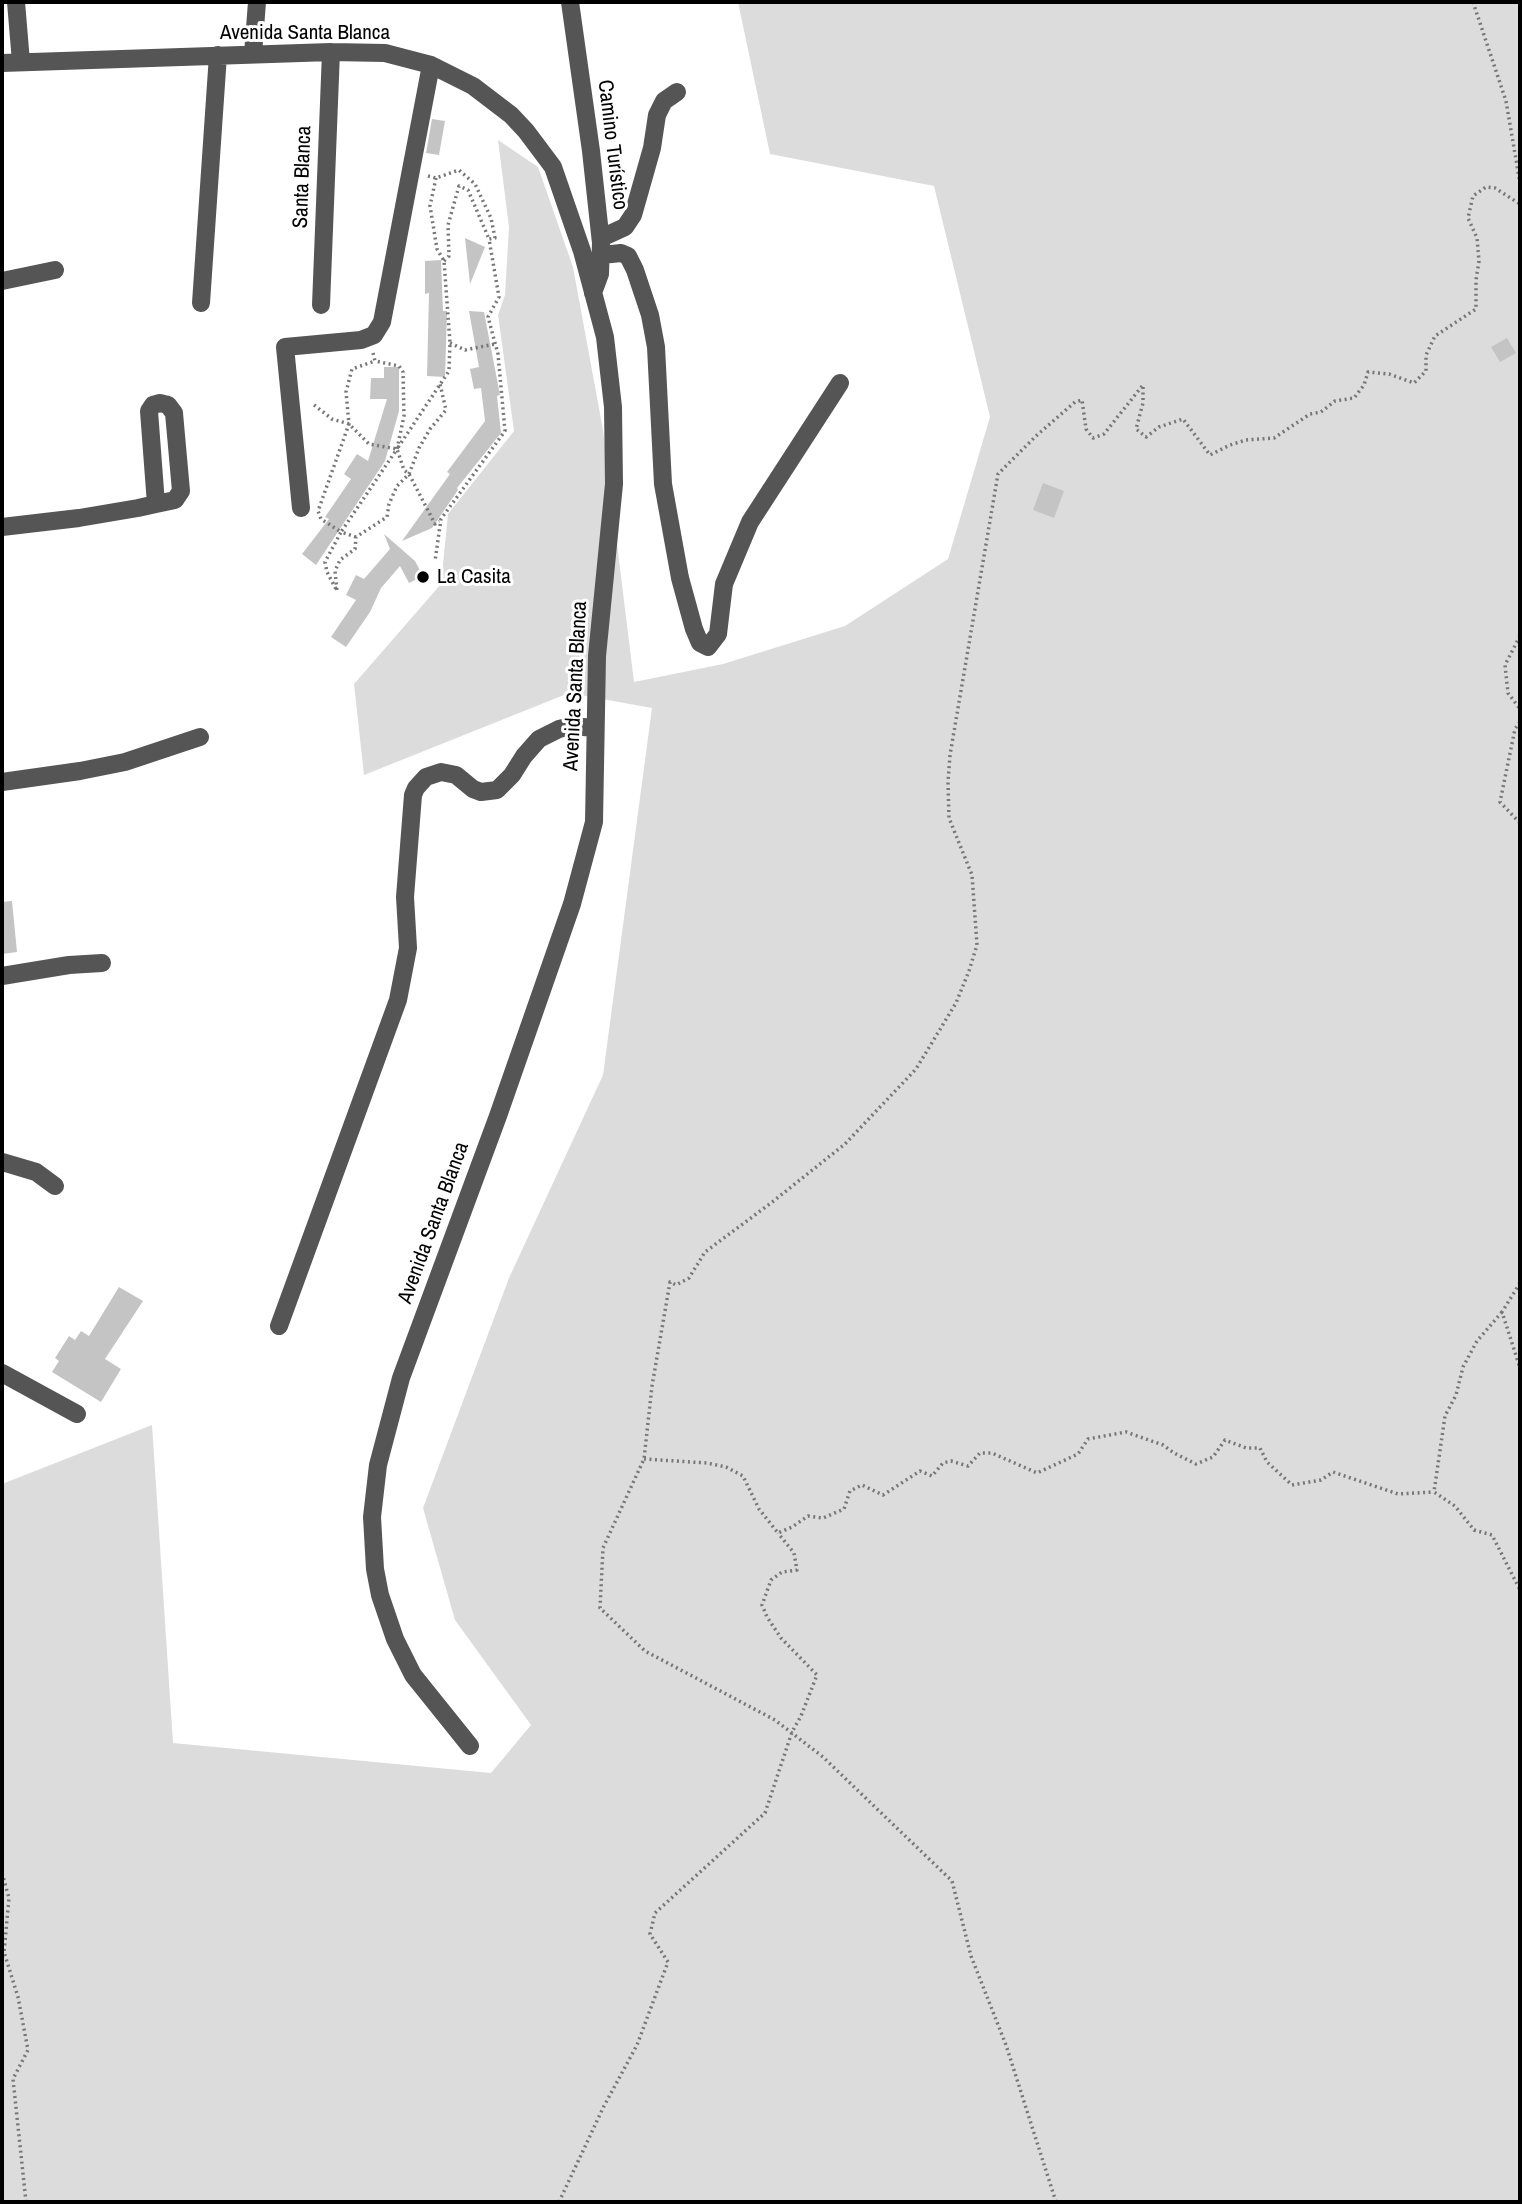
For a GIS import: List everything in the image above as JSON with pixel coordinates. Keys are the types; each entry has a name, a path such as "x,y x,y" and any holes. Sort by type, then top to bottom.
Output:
{"street":[{"path":"16,2 20,62"},
{"path":"253,54 257,2"},
{"name":"Camino Turístico","path":"570,2 591,151 601,247 600,274 593,293"},
{"name":"Avenida Santa Blanca","path":"2,63 331,52 385,53 431,65 453,74 493,99 511,114 553,167 593,293 605,337 613,407 614,458 614,484 597,656 594,822 572,904 401,1378 374,1490 375,1569 391,1630 413,1675 470,1746"},
{"name":"Santa Blanca","path":"321,304 331,52"},
{"path":"201,303 218,55"},
{"path":"301,508 285,347 361,340 374,335 382,322 431,65"},
{"path":"601,247 625,227 634,215 652,148 657,115 664,101 677,92"},
{"path":"601,247 628,256 650,315 656,347 663,484 680,578 700,643 708,647 718,634 724,584 750,522 840,383"},
{"path":"2,281 55,270"},
{"path":"2,527 79,518 156,504 175,500 181,491 174,412 168,405 160,402 153,405 149,411 156,504"},
{"path":"279,1326 398,1000 408,948 405,898 413,795 416,788 426,777 441,772 456,775 481,792 497,790 539,740 571,726 595,728"},
{"path":"2,782 125,762 200,737"},
{"path":"2,976 69,965 102,963"},
{"path":"2,1162 36,1172 55,1186"},
{"path":"2,1373 77,1414"}],"path":[{"path":"1473,2 1506,101 1520,183"},
{"path":"412,172 436,178 459,170 475,184 491,218 495,238 489,239"},
{"path":"356,537 355,549 340,560 335,571 337,591 325,562 341,532 449,371 450,343 444,261 437,249 430,206 436,178"},
{"path":"356,537 341,532 321,519 318,511 349,424 346,392 352,369 375,361 399,366 403,372 404,416 397,449 404,470 409,474 435,524 505,431 498,354 488,317 499,297 489,239 468,190 459,186 448,225 449,256 444,261"},
{"path":"1056,2202 1006,2045 971,1956 952,1881 823,1757 792,1732 775,1720 645,1651 600,1608 603,1548 644,1460 652,1386 670,1282 676,1285 689,1278 705,1252 845,1144 916,1069 956,1003 969,971 977,945 972,875 949,818 948,782 950,755 998,474 1075,402 1082,400 1086,429 1093,438 1104,434 1143,385 1143,402 1136,429 1146,437 1159,427 1183,419 1210,455 1230,444 1274,438 1310,414 1321,412 1335,401 1354,398 1364,385 1368,372 1389,374 1414,383 1426,371 1426,355 1435,336 1476,309 1479,261 1477,238 1468,218 1473,197 1486,187 1495,188 1520,204"},
{"path":"369,337 375,361"},
{"path":"450,343 465,350 495,344"},
{"path":"356,537 387,517 397,486 409,474 424,438 446,410 440,384"},
{"path":"314,405 332,419 349,424 369,444 397,449"},
{"path":"435,561 441,519"},
{"path":"1520,636 1505,665 1508,693 1520,709"},
{"path":"1520,722 1515,729 1500,802 1520,823"},
{"path":"1434,1492 1445,1416 1456,1395 1463,1367 1477,1341 1502,1312 1520,1283"},
{"path":"1502,1312 1520,1368"},
{"path":"778,1534 808,1516 823,1518 844,1509 850,1491 862,1485 883,1495 920,1471 932,1476 943,1463 951,1461 968,1466 980,1453 992,1453 1037,1473 1078,1454 1088,1439 1126,1432 1163,1445 1196,1464 1213,1457 1225,1440 1246,1448 1260,1448 1267,1462 1292,1485 1321,1480 1333,1472 1398,1494 1434,1492 1455,1506 1474,1530 1492,1535 1520,1590"},
{"path":"559,2202 604,2106 637,2045 668,1962 650,1934 655,1913 765,1813 792,1732 817,1675 781,1637 762,1605 771,1580 782,1572 797,1570 794,1553 759,1509 743,1476 726,1467 707,1463 644,1460"},
{"path":"2,1873 9,1898 4,1952 18,1997 28,2050 13,2079 26,2202"}],"shaded area":[{"path":"738,2 1520,2 1520,2202 2,2202 2,1484 152,1425 173,1743 491,1773 531,1725 455,1620 423,1508 509,1278 603,1075 652,708 569,693 364,775 354,684 441,584 448,514 514,431 498,315 505,295 509,227 498,140 538,167 573,267 603,430 634,682 723,664 845,626 948,559 990,417 934,186 770,154"}],"building":[{"path":"432,119 445,121 439,155 426,153"},
{"path":"465,238 485,247 470,284"},
{"path":"441,260 443,311 447,311 445,377 427,376 429,293 425,294 425,261"},
{"path":"469,311 484,312 500,395 497,396 501,433 457,488 432,528 402,541 450,474 447,472 485,421 481,388 474,389 470,369 479,367"},
{"path":"1507,338 1516,353 1500,362 1491,347"},
{"path":"384,367 399,367 399,411 385,461 316,565 302,554 329,519 325,517 351,479 344,474 357,454 368,461 387,399 370,399 371,378 384,378"},
{"path":"1043,483 1064,491 1054,518 1033,510"},
{"path":"384,534 415,561 423,576 409,583 400,566 381,588 370,612 346,647 331,637 356,600 346,595 356,575 364,579 390,549"},
{"path":"12,901 17,952 2,954 2,902"},
{"path":"119,1287 143,1301 105,1359 121,1369 101,1402 52,1372 59,1361 55,1358 69,1336 75,1340 81,1331 89,1336"}],"place":[{"name":"La Casita","path":"423,577"}]}
